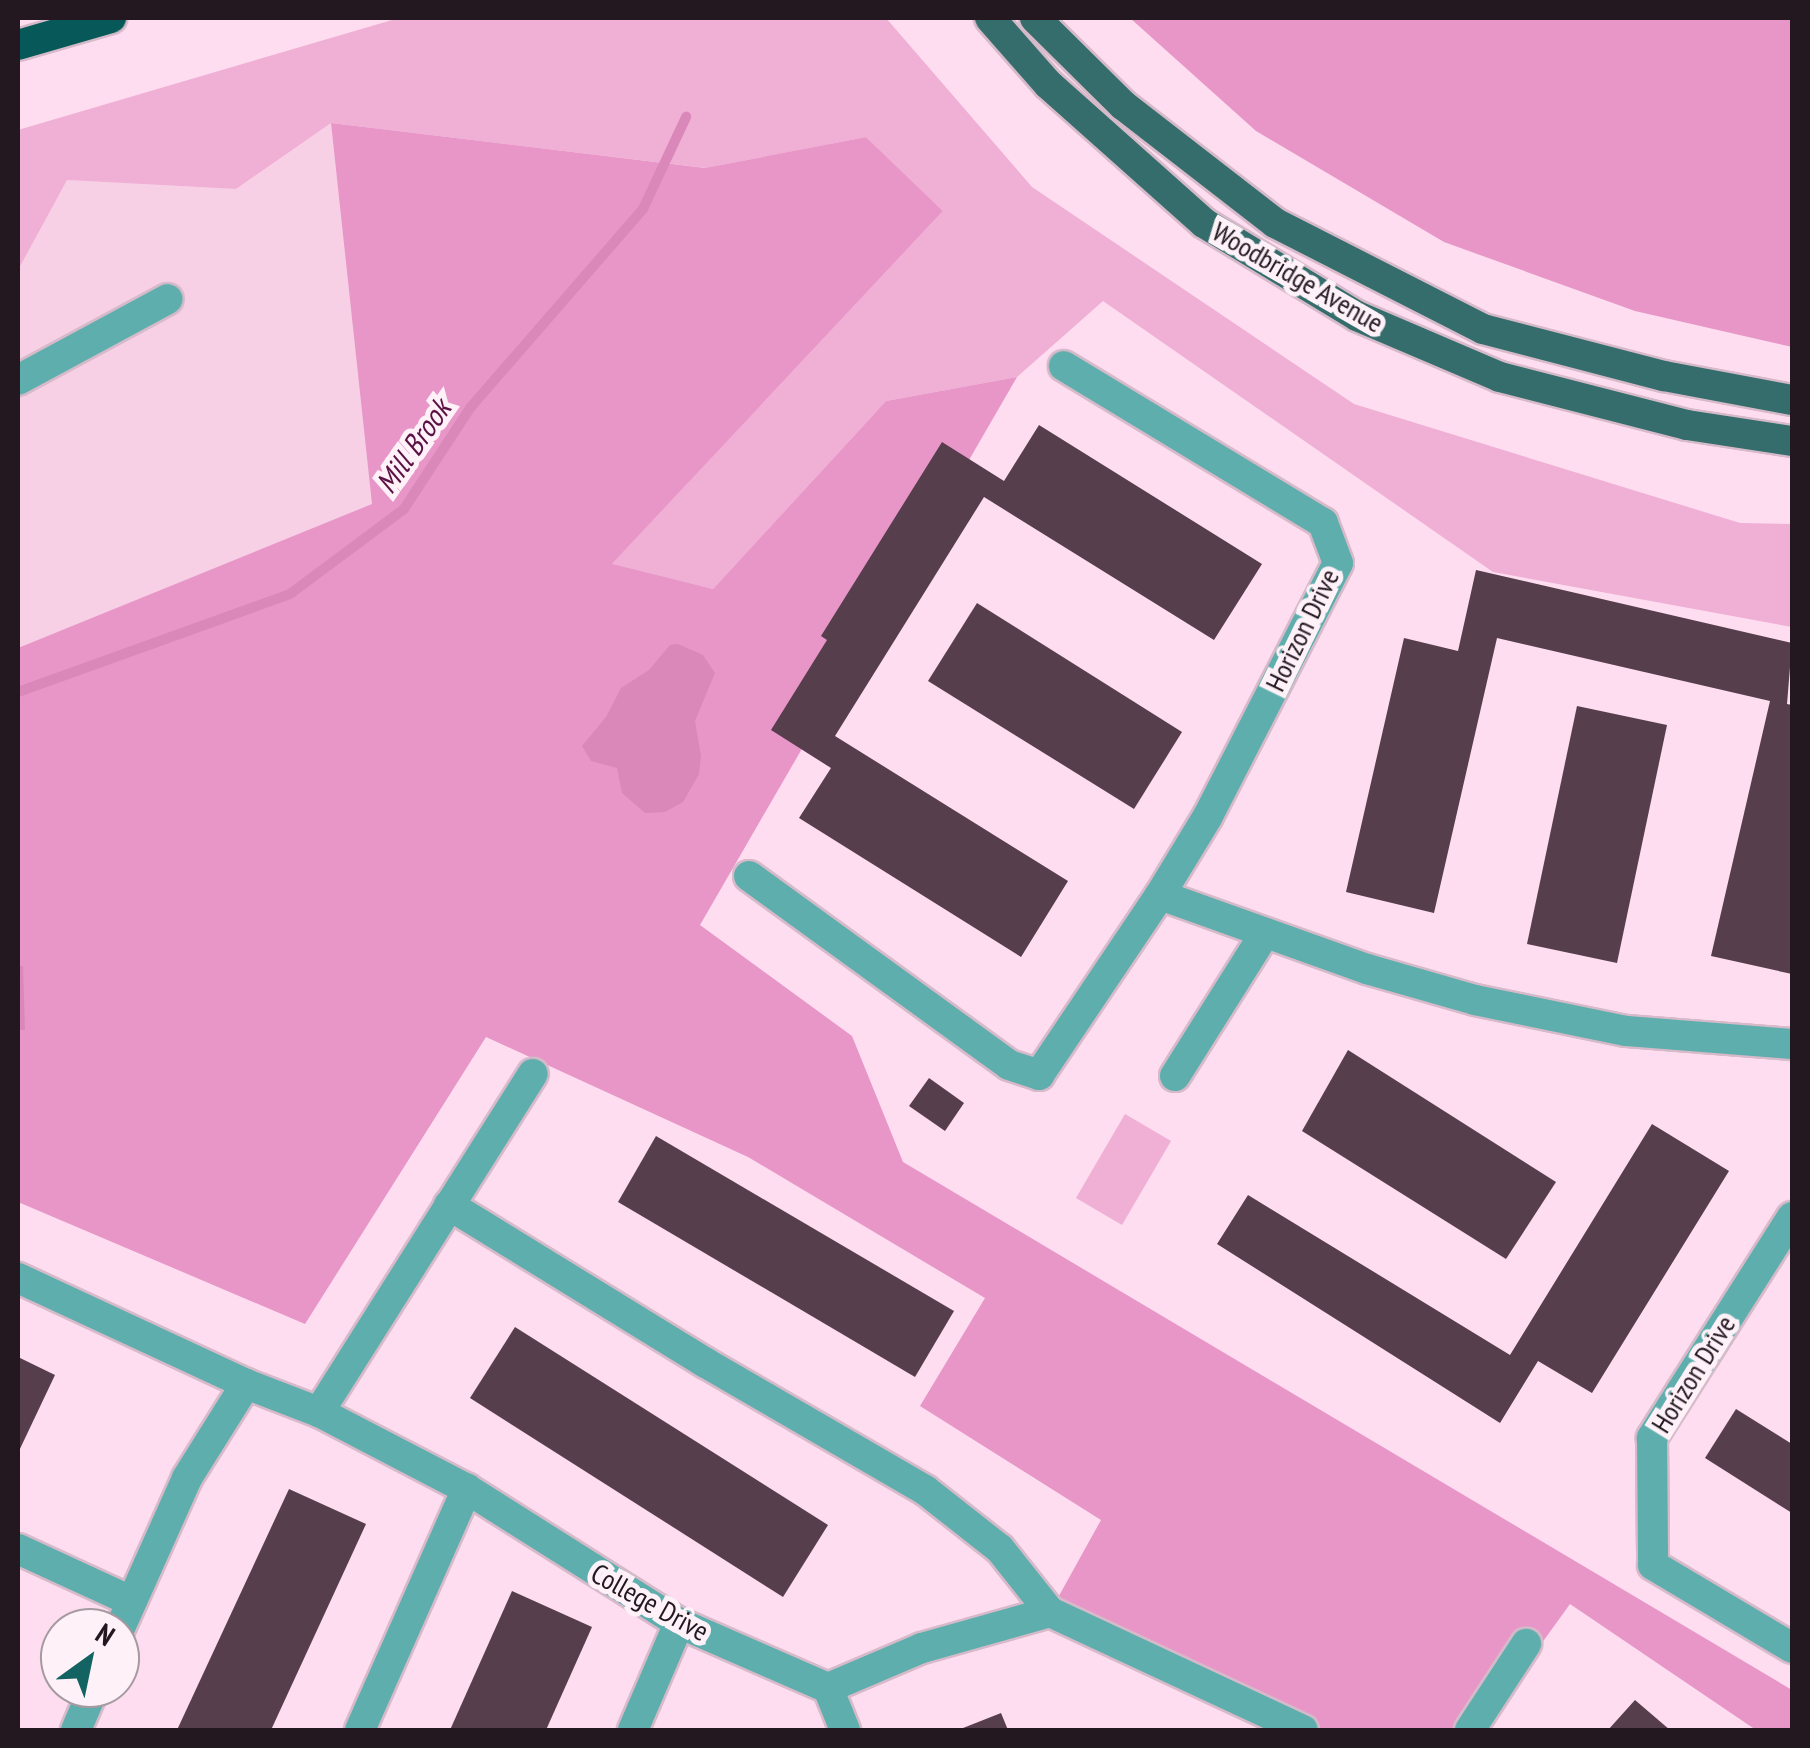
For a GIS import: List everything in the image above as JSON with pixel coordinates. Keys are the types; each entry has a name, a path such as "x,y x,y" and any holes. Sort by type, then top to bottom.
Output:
{"highway":[{"path":"18,45 111,18"}],"main road":[{"name":"Woodbridge Avenue","path":"990,18 1048,84 1204,222 1357,316 1500,377 1687,424 1792,441"},
{"name":"Woodbridge Avenue","path":"1035,18 1123,104 1275,223 1483,329 1664,376 1792,400"}],"street":[{"path":"18,380 168,299"},
{"name":"Horizon Drive","path":"750,876 1008,1065 1039,1075 1160,896 1208,816 1338,563 1323,523 1064,366"},
{"path":"1160,896 1475,1000 1626,1031 1792,1044"},
{"path":"1175,1076 1265,933"},
{"path":"318,1412 532,1074"},
{"path":"449,1204 706,1363 926,1490 1000,1548 1050,1612 1303,1730"},
{"name":"Horizon Drive","path":"1792,1217 1652,1438 1653,1566 1792,1648"},
{"name":"College Drive","path":"18,1278 246,1384 318,1412 466,1489 679,1623 828,1688"},
{"path":"129,1608 187,1478 246,1384"},
{"path":"360,1730 466,1489"},
{"path":"18,1549 116,1608"},
{"path":"845,1730 828,1688 922,1648 1050,1612"},
{"path":"633,1730 679,1623"},
{"path":"1470,1730 1526,1644"}],"shaded area":[{"path":"399,18 886,18 1032,187 1354,404 1740,523 1792,524 1792,627 1493,572 1103,301 1017,377 886,401 713,589 611,565 943,211 866,137 706,168 331,123 236,189 67,180 18,270 18,130"},
{"path":"1130,18 1792,18 1792,347 1635,311 1444,242 1256,131"},
{"path":"331,123 373,504 18,648 18,220 67,180 236,189"},
{"path":"331,123 705,168 866,137 943,211 612,564 713,589 886,401 1017,377 700,925 852,1036 903,1162 1792,1690 1792,1730 1756,1730 1570,1604 1479,1730 1289,1730 1050,1612 1101,1520 920,1406 985,1298 748,1157 486,1037 305,1324 18,1202 18,648 372,504"},
{"path":"678,644 703,655 715,673 695,721 701,756 699,774 683,802 665,812 645,813 622,793 617,768 591,761 582,746 606,717 621,688 649,670 670,645"},
{"path":"18,966 23,966 25,1030 18,1030"},
{"path":"1125,1114 1171,1141 1122,1225 1076,1198"}],"building":[{"path":"1039,425 1262,564 1214,640 984,497 835,736 1068,881 1021,957 799,818 831,768 771,730 827,640 821,636 942,442 1004,481"},
{"path":"1476,570 1792,643 1787,704 1792,705 1792,974 1711,956 1770,701 1497,638 1434,913 1346,892 1404,638 1458,651"},
{"path":"977,603 1182,732 1134,809 928,681"},
{"path":"1577,706 1667,725 1617,963 1527,944"},
{"path":"1348,1050 1556,1182 1506,1259 1302,1131"},
{"path":"929,1078 964,1103 945,1131 909,1106"},
{"path":"1652,1124 1729,1171 1592,1393 1538,1361 1500,1423 1217,1244 1248,1195 1510,1355"},
{"path":"656,1136 954,1311 915,1377 618,1202"},
{"path":"515,1327 828,1525 783,1597 470,1398"},
{"path":"18,1357 55,1375 18,1453"},
{"path":"1736,1409 1792,1444 1792,1513 1705,1458"},
{"path":"289,1489 366,1524 271,1730 177,1730"},
{"path":"512,1591 592,1627 546,1730 450,1730"},
{"path":"1635,1700 1670,1730 1608,1730"},
{"path":"1001,1713 1008,1730 958,1730"}],"waterway":[{"name":"Mill Brook","path":"18,692 290,594 404,509 470,408 643,209 686,117"}]}
